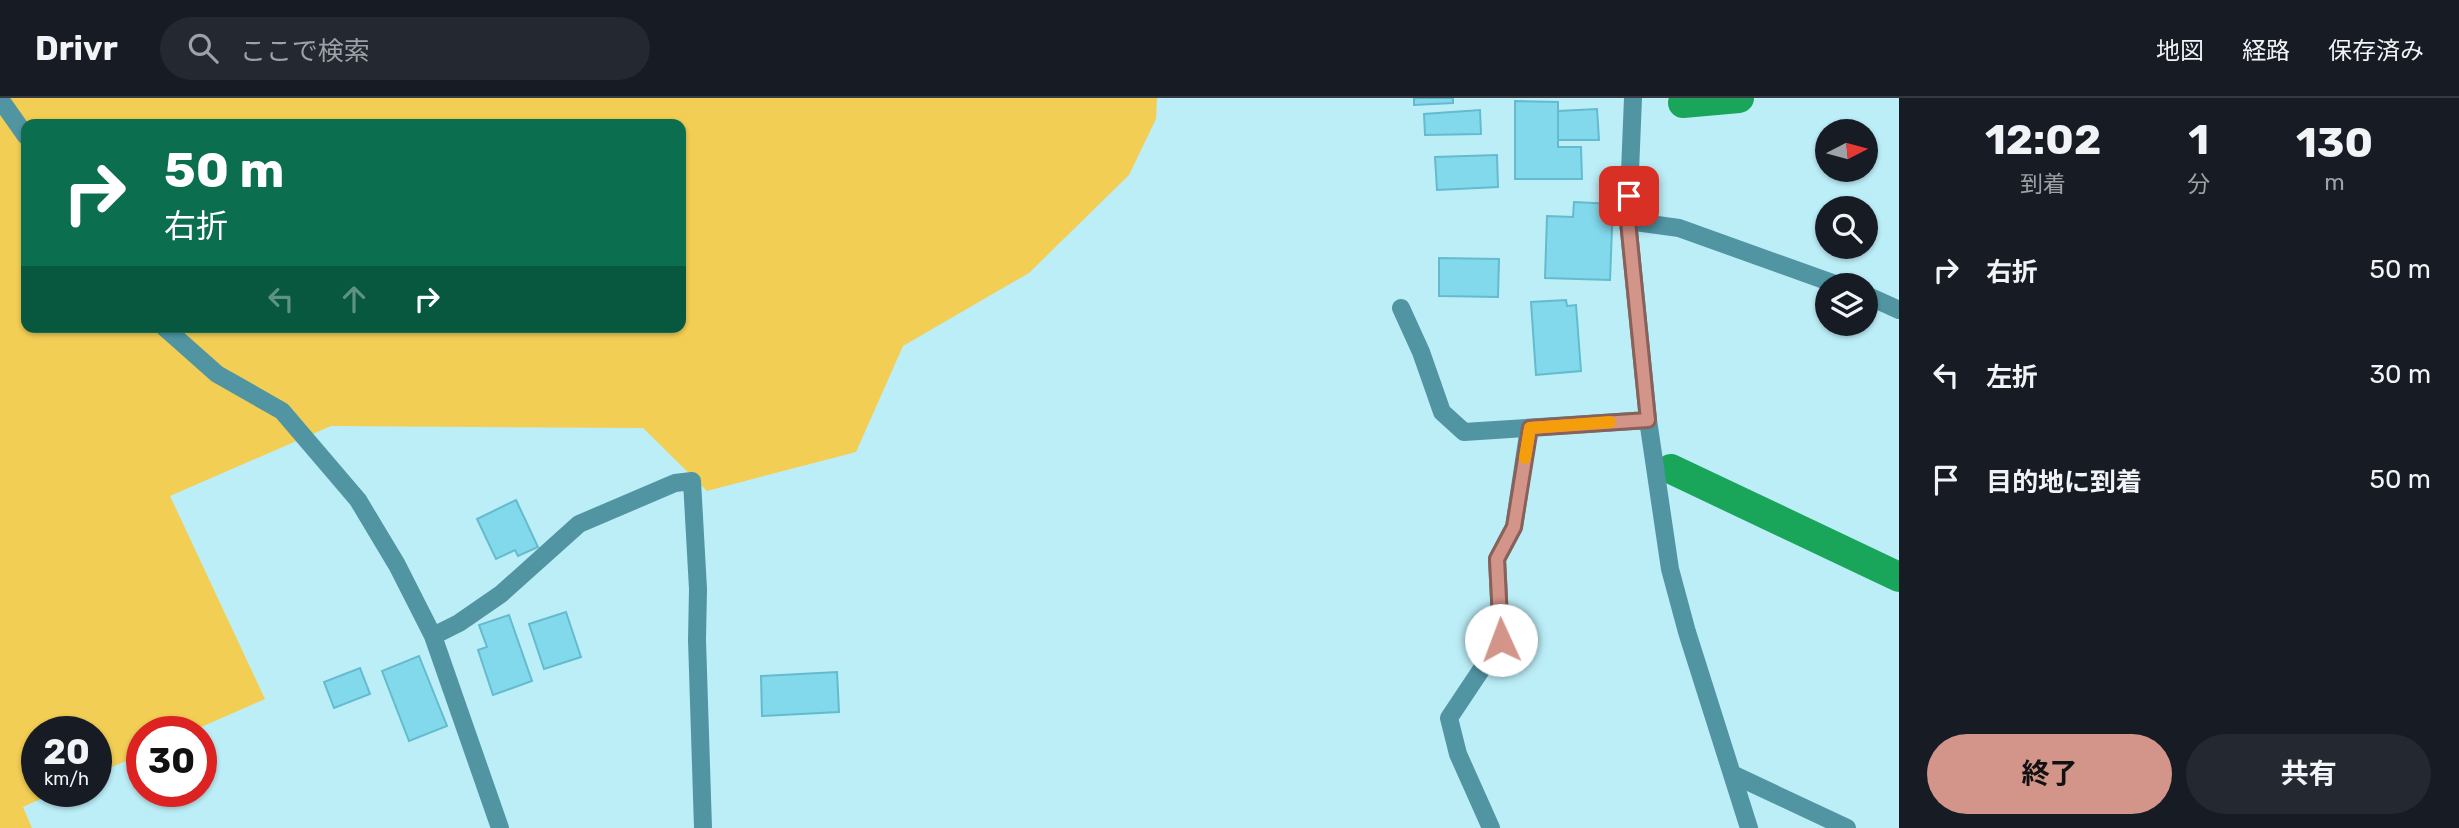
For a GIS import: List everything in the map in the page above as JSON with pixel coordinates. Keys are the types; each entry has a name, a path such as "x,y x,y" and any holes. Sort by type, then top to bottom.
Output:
{"street":[{"path":"1633,98 1628,221 1648,420 1670,569 1687,632 1749,828"},
{"path":"0,99 21,129"},
{"path":"1628,221 1679,228 1815,277"},
{"path":"1878,300 1899,310"},
{"path":"1401,308 1421,352 1442,412 1464,432 1648,420"},
{"path":"171,333 218,374 282,411 358,500 397,565 433,636 500,828"},
{"path":"1491,828 1458,754 1449,718 1501,640 1497,559 1514,527 1530,428"},
{"path":"433,636 459,623 501,594 579,524 675,483 692,481 698,589 703,828"},
{"path":"1732,774 1847,828"}],"shaded area":[{"path":"0,98 1157,98 1156,119 1129,175 1029,273 903,346 856,452 707,491 643,428 331,426 170,496 265,699 217,720 217,716 126,716 126,761 112,767 112,716 21,716 23,807 32,828 0,828"}],"building":[{"path":"1414,98 1453,98 1453,103 1414,105"},
{"path":"1515,101 1558,102 1558,147 1581,147 1582,179 1515,179"},
{"path":"1597,109 1599,140 1558,140 1558,111"},
{"path":"1480,110 1481,134 1425,135 1424,114"},
{"path":"1497,155 1498,187 1437,190 1435,157"},
{"path":"1574,202 1613,204 1610,280 1545,278 1547,216 1573,217"},
{"path":"1439,258 1499,259 1498,297 1439,296"},
{"path":"1566,300 1567,306 1576,305 1581,371 1536,375 1531,302"},
{"path":"516,500 538,547 518,556 515,550 496,559 477,519"},
{"path":"566,612 581,657 544,669 529,624"},
{"path":"509,615 532,681 493,695 478,650 487,647 479,625"},
{"path":"419,656 447,726 409,741 382,671"},
{"path":"360,668 370,694 334,708 324,682"},
{"path":"837,672 839,712 762,716 761,676"}],"waterway":[{"path":"1683,103 1739,98"},
{"path":"1671,469 1899,577"}],"slow traffic":[{"path":"1525,458 1530,428 1610,422"}],"route":[{"path":"1501,640 1497,559 1514,527 1530,428 1648,420 1628,221 1629,196"}]}
